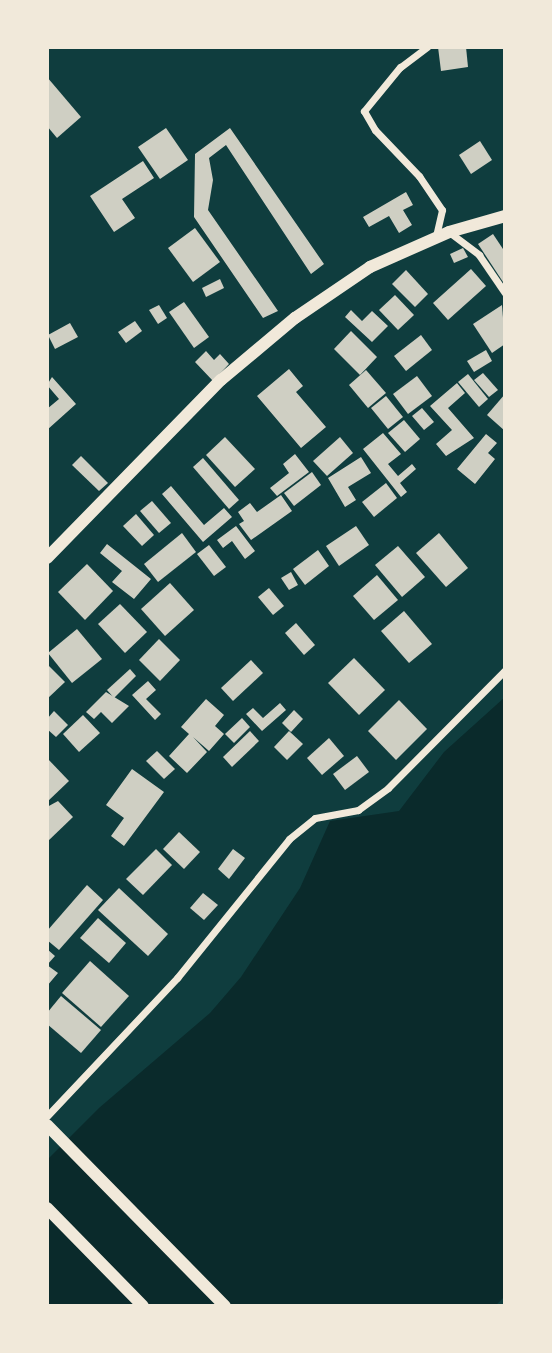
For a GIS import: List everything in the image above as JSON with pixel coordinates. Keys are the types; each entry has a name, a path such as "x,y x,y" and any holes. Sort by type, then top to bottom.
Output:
{"main road":[{"path":"47,558 221,380 285,327 370,267 442,235 505,216"},
{"path":"47,1125 225,1306"},
{"path":"47,1208 143,1306"}],"street":[{"path":"426,47 400,67 364,111 375,130 419,176 442,210 442,235 479,255 505,293"},
{"path":"47,1116 177,978 289,839 315,818 358,810 388,788 505,670"}],"water":[{"path":"505,697 505,1296 495,1306 47,1306 47,1160 99,1108 210,1013 241,977 300,888 330,821 399,811 444,752"}],"building":[{"path":"438,47 466,47 468,67 441,71"},
{"path":"47,77 81,117 57,138 47,126"},
{"path":"166,128 188,160 160,179 138,147"},
{"path":"230,128 324,264 311,274 226,145 209,158 213,180 208,210 278,311 263,318 194,217 195,154"},
{"path":"480,141 492,160 471,174 459,155"},
{"path":"143,161 154,178 122,199 135,218 114,232 90,196"},
{"path":"406,192 413,205 403,210 412,225 399,233 389,216 369,227 363,217"},
{"path":"195,228 220,262 193,282 168,248"},
{"path":"493,234 505,252 505,285 478,244"},
{"path":"463,248 468,257 454,263 450,254"},
{"path":"471,269 486,286 448,320 433,303"},
{"path":"406,270 428,294 415,307 392,284"},
{"path":"220,279 224,288 206,297 202,288"},
{"path":"395,295 414,315 398,330 379,310"},
{"path":"184,302 209,337 194,348 169,312"},
{"path":"159,305 167,318 158,324 149,310"},
{"path":"502,305 505,344 492,353 473,324"},
{"path":"351,310 362,321 372,311 388,326 372,342 345,317"},
{"path":"135,321 142,331 126,343 118,332"},
{"path":"70,323 78,337 55,349 48,335"},
{"path":"351,331 377,357 360,375 334,349"},
{"path":"421,335 432,350 406,371 394,356"},
{"path":"486,350 492,361 474,372 467,361"},
{"path":"206,351 214,360 220,354 229,364 213,381 195,362"},
{"path":"289,369 303,386 296,392 326,427 301,448 257,396"},
{"path":"366,370 386,393 368,408 349,385"},
{"path":"483,373 498,390 489,397 474,380"},
{"path":"468,374 488,399 479,407 458,382"},
{"path":"417,376 432,396 408,414 393,394"},
{"path":"52,377 76,404 47,430 47,409 59,399 47,385"},
{"path":"457,383 465,393 448,408 474,438 446,456 436,444 452,430 430,406"},
{"path":"505,394 505,431 487,415"},
{"path":"386,396 403,417 388,429 371,408"},
{"path":"422,408 434,422 424,430 412,416"},
{"path":"404,420 420,439 405,452 388,433"},
{"path":"383,433 401,454 388,464 398,476 412,464 416,469 400,483 407,492 401,497 363,449"},
{"path":"486,434 497,443 488,453 495,459 475,484 457,469"},
{"path":"225,437 255,469 235,487 206,455"},
{"path":"340,437 353,453 327,476 313,461"},
{"path":"295,454 309,472 277,496 270,488 289,473 283,464"},
{"path":"81,456 108,483 99,491 72,465"},
{"path":"361,457 371,473 348,487 356,500 345,507 328,478"},
{"path":"203,458 239,500 229,509 193,467"},
{"path":"312,472 321,485 294,506 284,493"},
{"path":"386,483 397,498 374,517 362,502"},
{"path":"171,486 204,525 224,508 232,517 203,542 162,494"},
{"path":"281,495 292,511 251,540 239,524 244,521 238,512 250,503 257,512"},
{"path":"152,501 171,523 159,533 140,511"},
{"path":"136,514 154,535 142,546 123,526"},
{"path":"236,526 255,551 245,559 232,541 223,548 217,540"},
{"path":"356,526 369,545 339,566 326,546"},
{"path":"182,533 196,552 158,582 144,564"},
{"path":"439,533 468,568 446,587 416,553"},
{"path":"107,544 151,579 134,599 112,582 122,571 100,553"},
{"path":"209,545 226,567 214,576 197,554"},
{"path":"398,546 425,577 402,597 375,565"},
{"path":"318,550 329,566 305,585 293,569"},
{"path":"87,564 113,591 85,620 58,592"},
{"path":"291,572 298,585 289,590 281,578"},
{"path":"377,575 398,600 374,620 353,596"},
{"path":"170,583 194,610 165,636 141,609"},
{"path":"269,588 284,606 273,615 258,597"},
{"path":"120,604 147,632 125,653 98,624"},
{"path":"404,611 432,644 409,663 381,631"},
{"path":"296,623 315,645 304,655 285,633"},
{"path":"77,629 102,659 72,683 48,653"},
{"path":"159,639 180,660 160,681 139,660"},
{"path":"354,658 385,690 359,715 328,683"},
{"path":"251,660 263,673 233,701 221,688"},
{"path":"47,664 65,682 47,699"},
{"path":"130,669 136,676 114,698 107,690"},
{"path":"148,681 156,690 146,699 161,714 155,720 132,695"},
{"path":"106,692 129,706 112,723 101,712 94,719 86,712"},
{"path":"206,699 224,715 215,726 224,734 209,751 193,737 207,752 187,773 169,756 189,734 181,727"},
{"path":"399,700 427,729 396,760 368,731"},
{"path":"280,703 286,710 262,731 246,714 253,708 263,718"},
{"path":"294,710 303,719 291,732 282,723"},
{"path":"54,711 68,725 56,737 47,729 47,719"},
{"path":"83,715 100,733 79,752 63,734"},
{"path":"242,718 250,727 234,743 225,734"},
{"path":"250,731 259,741 232,767 223,757"},
{"path":"289,731 303,744 287,760 274,747"},
{"path":"329,738 344,756 322,775 307,758"},
{"path":"157,751 175,769 164,779 146,761"},
{"path":"357,756 369,772 345,790 333,774"},
{"path":"47,758 69,781 47,802"},
{"path":"132,769 164,792 124,846 111,836 124,818 106,805"},
{"path":"58,801 73,817 47,842 47,807"},
{"path":"179,832 200,852 184,869 163,849"},
{"path":"156,849 172,865 143,895 126,879"},
{"path":"233,849 245,858 229,879 218,869"},
{"path":"87,885 103,900 59,950 47,940 47,931"},
{"path":"119,888 168,934 148,956 98,910"},
{"path":"203,893 218,905 204,920 190,908"},
{"path":"98,918 126,943 109,963 80,938"},
{"path":"47,949 55,956 47,965"},
{"path":"90,961 129,996 101,1027 62,993"},
{"path":"47,965 58,973 47,986"},
{"path":"61,996 101,1030 81,1053 47,1024 47,1013"}]}
